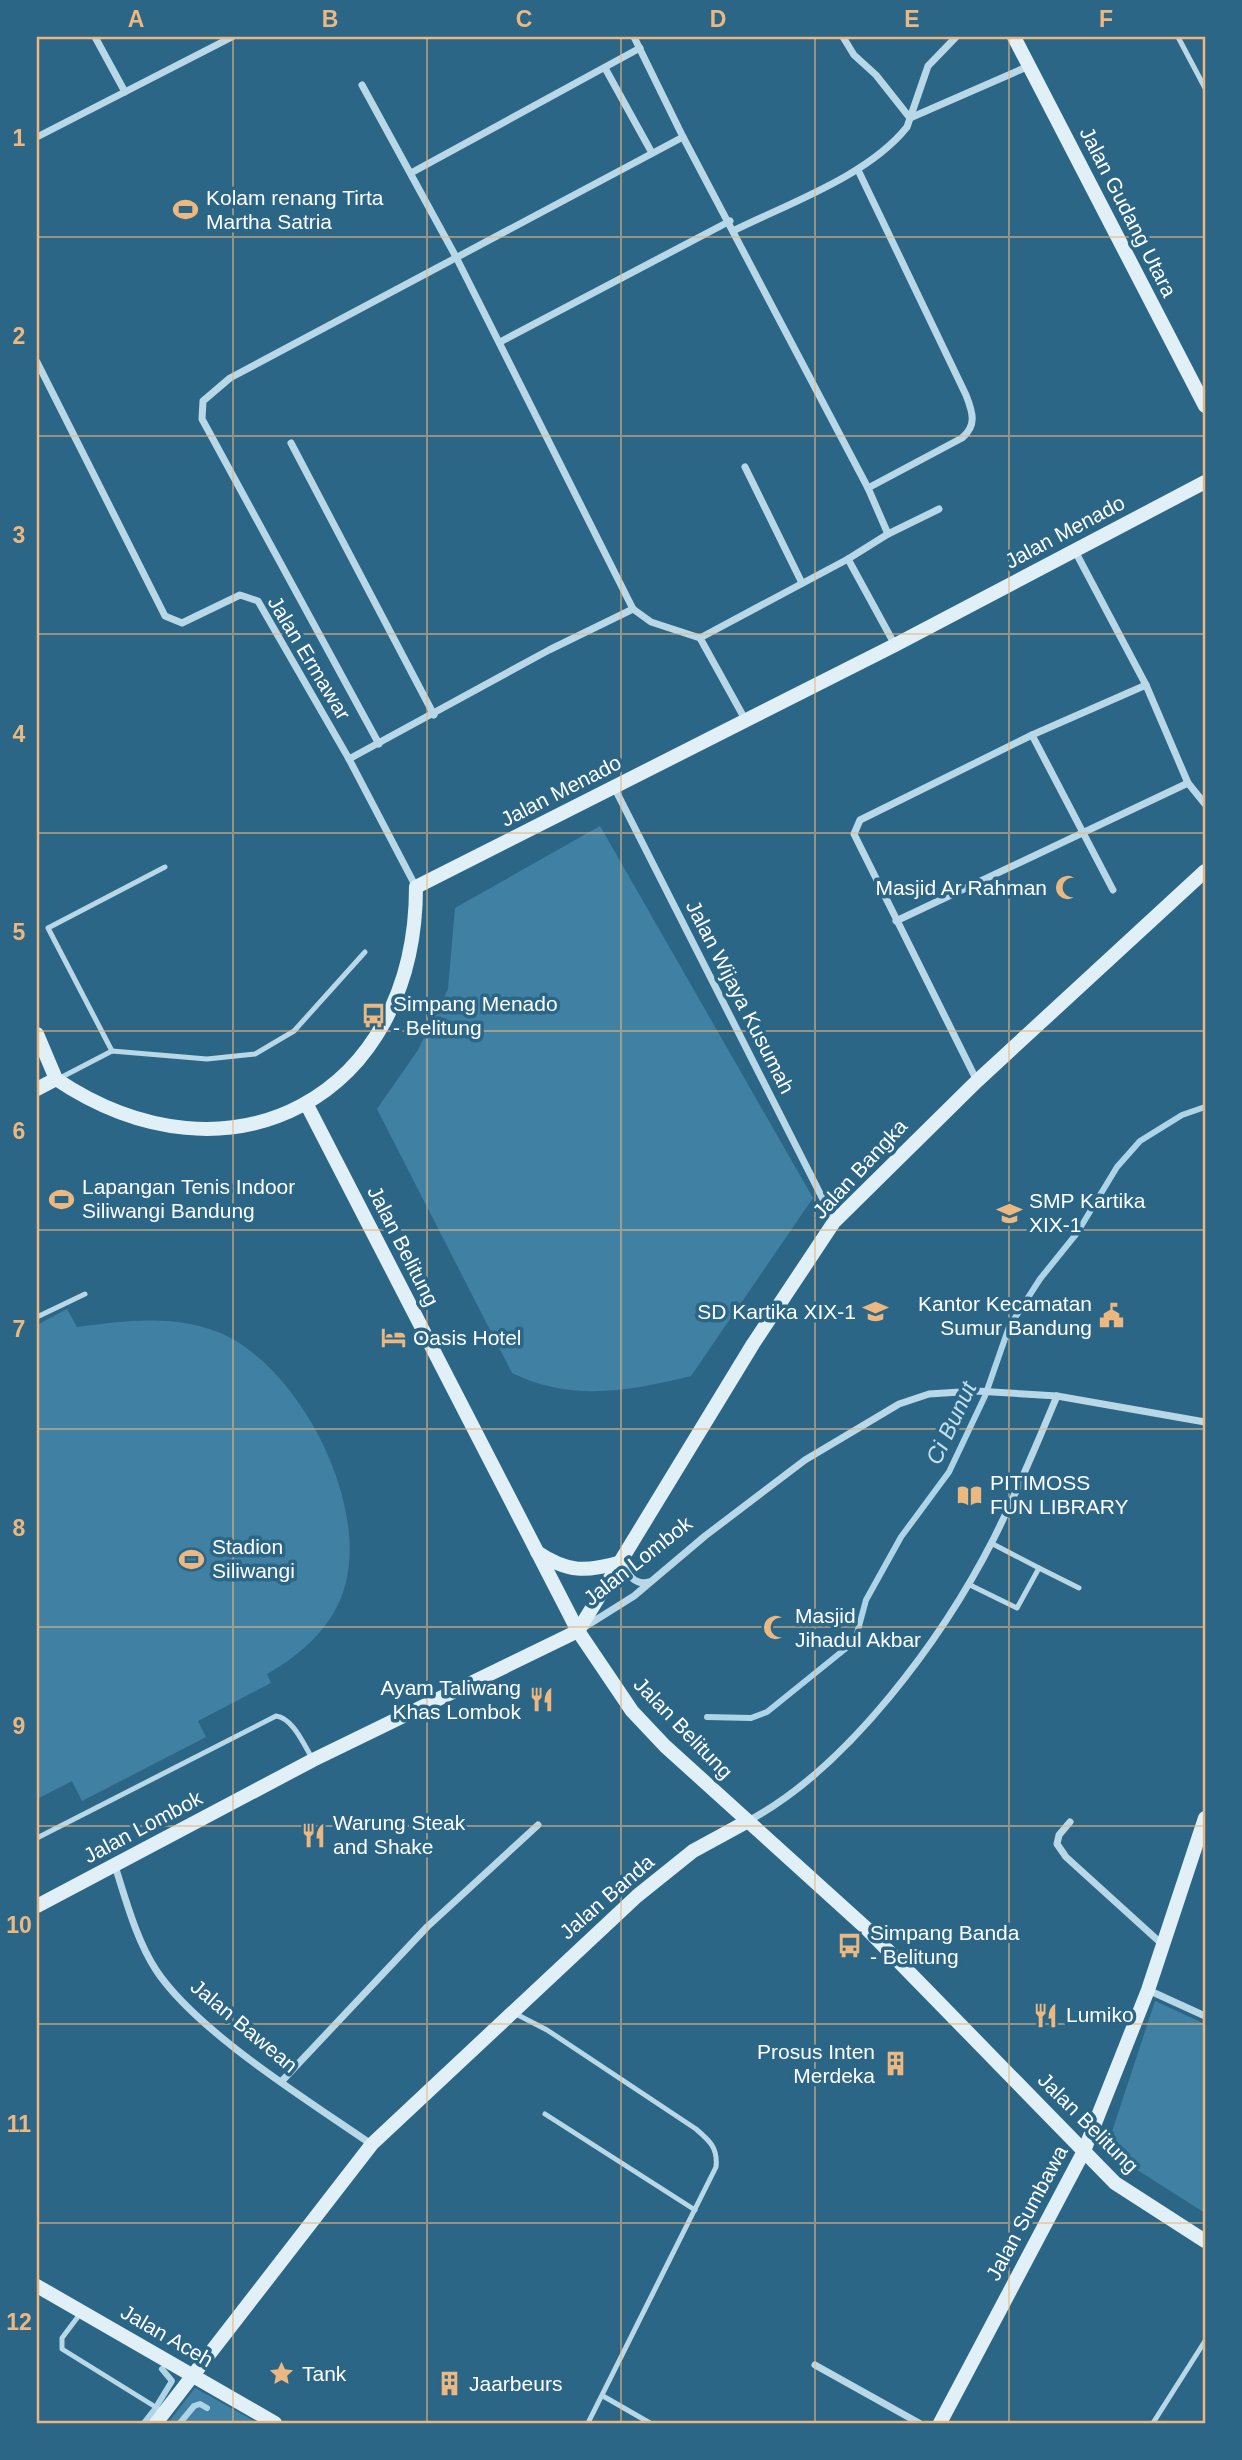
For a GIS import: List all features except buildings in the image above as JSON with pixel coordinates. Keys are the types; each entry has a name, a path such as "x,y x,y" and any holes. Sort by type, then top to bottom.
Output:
{"street":[{"path":"95,37 125,92"},
{"path":"37,137 232,37"},
{"path":"634,37 683,137 735,230 868,488 888,534"},
{"path":"843,37 854,55 876,75 910,118"},
{"path":"735,230 858,170 901,134 910,118 928,66 956,37"},
{"name":"Jalan Gudang Utara","path":"1014,37 1205,406"},
{"path":"411,173 640,48"},
{"path":"910,118 1029,66"},
{"path":"605,68 652,153"},
{"path":"362,85 456,257 633,609 650,622 700,638 746,721"},
{"path":"379,744 202,419 203,401 230,378 683,137"},
{"path":"858,170 966,395 974,420 971,430 962,438 868,488"},
{"path":"499,342 730,221"},
{"name":"Jalan Ermawar","path":"37,362 165,616 182,623 240,595 258,601 349,759 416,887"},
{"path":"291,443 434,715"},
{"path":"745,467 802,583"},
{"name":"Jalan Menado","path":"416,887 895,645 1205,482"},
{"path":"700,638 848,559 888,534 939,509"},
{"path":"1074,551 1146,685 1188,783 1205,804"},
{"path":"848,559 895,645"},
{"path":"349,759 549,650 633,609"},
{"path":"977,1080 854,834 856,826 860,820 1032,735 1146,685"},
{"path":"1032,735 1113,890"},
{"path":"897,921 1188,783"},
{"name":"Jalan Wijaya Kusumah","path":"614,787 834,1222"},
{"name":"Jalan Bangka","path":"578,1631 622,1563 753,1344 834,1222 977,1080 1205,870"},
{"path":"37,1034 56,1079 84,1098 119,1114 156,1124 195,1128 246,1124 307,1105 355,1063 391,1011 412,951 416,887"},
{"path":"37,1089 56,1079"},
{"name":"Jalan Belitung","path":"307,1105 578,1631 632,1711 706,1786 866,1928 1115,2183 1205,2241"},
{"name":"Jalan Lombok","path":"37,1906 313,1760 610,1613 771,1485 839,1437 899,1404 929,1394 994,1392 1057,1396 1205,1422"},
{"name":"Jalan Banda","path":"160,2418 372,2144 511,2011 637,1896 693,1851 748,1821 799,1788 849,1741 901,1679 968,1584 991,1543 1057,1396"},
{"path":"536,1551 555,1565 580,1571 622,1563 634,1580 642,1584 652,1581"},
{"name":"Jalan Sumbawa","path":"940,2423 1084,2151 1164,1946 1205,1818"},
{"path":"1070,1822 1059,1835 1057,1844 1066,1857 1164,1946"},
{"path":"281,2082 427,1927 538,1825"},
{"name":"Jalan Bawean","path":"115,1866 137,1931 156,1970 184,2003 281,2082 372,2144"},
{"path":"1148,1990 1205,2016"},
{"name":"Jalan Aceh","path":"37,2286 275,2423"},
{"path":"815,2365 919,2423"}],"lane":[{"path":"1178,37 1205,88"},
{"path":"112,1051 47,928 165,867"},
{"path":"56,1079 112,1051 206,1059 255,1054 294,1031 365,952"},
{"path":"37,1317 85,1294"},
{"path":"991,1543 1079,1588"},
{"path":"968,1584 1017,1608 1039,1568"},
{"path":"37,1838 276,1716 290,1723 313,1760"},
{"path":"511,2011 547,2030 711,2141 717,2153 716,2167 588,2423"},
{"path":"545,2114 695,2210"},
{"path":"81,2311 62,2338 62,2349 160,2418"},
{"path":"1153,2423 1205,2341"},
{"path":"603,2396 650,2423"}],"shaded area":[{"path":"600,826 813,1198 691,1376 646,1386 578,1391 534,1382 512,1373 377,1109 418,1050 448,989 455,908"},
{"name":"Stadion Siliwangi","path":"67,1309 77,1327 148,1320 182,1323 218,1332 249,1350 277,1376 303,1409 324,1446 340,1487 348,1527 349,1565 340,1600 327,1623 310,1643 267,1674 271,1683 198,1721 206,1737 82,1801 72,1781 37,1799 37,1325"},
{"path":"1155,2001 1205,2024 1205,2213 1106,2150"},
{"path":"195,2388 258,2423 168,2423"}],"waterway":[{"name":"Ci Bunut","path":"707,1717 751,1718 767,1712 855,1641 866,1600 901,1537 949,1472 985,1396 1009,1327 1040,1279 1077,1233 1117,1167 1140,1141 1182,1115 1205,1107"},
{"path":"158,2404 172,2381 162,2369"},
{"path":"180,2423 194,2406 200,2404 207,2408"},
{"path":"144,2423 155,2409"}],"place":[{"name":"Kolam renang Tirta Martha Satria","path":"186,210"},
{"name":"Masjid Ar Rahman","path":"1067,888"},
{"name":"Simpang Menado - Belitung","path":"373,1016"},
{"name":"Lapangan Tenis Indoor Siliwangi Bandung","path":"62,1199"},
{"name":"SMP Kartika XIX-1","path":"1009,1213"},
{"name":"SD Kartika XIX-1","path":"876,1312"},
{"name":"Kantor Kecamatan Sumur Bandung","path":"1112,1316"},
{"name":"Oasis Hotel","path":"393,1338"},
{"name":"PITIMOSS FUN LIBRARY","path":"970,1495"},
{"name":"Stadion Siliwangi","path":"192,1559"},
{"name":"Masjid Jihadul Akbar","path":"775,1628"},
{"name":"Ayam Taliwang Khas Lombok","path":"541,1700"},
{"name":"Warung Steak and Shake","path":"313,1835"},
{"name":"Simpang Banda - Belitung","path":"850,1945"},
{"name":"Lumiko","path":"1046,2015"},
{"name":"Prosus Inten Merdeka","path":"895,2064"},
{"name":"Tank","path":"282,2374"},
{"name":"Jaarbeurs","path":"449,2384"}]}
